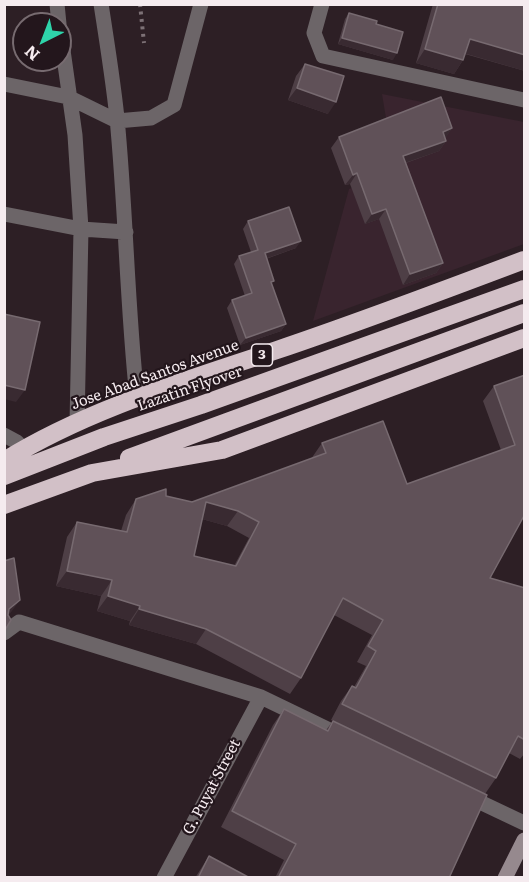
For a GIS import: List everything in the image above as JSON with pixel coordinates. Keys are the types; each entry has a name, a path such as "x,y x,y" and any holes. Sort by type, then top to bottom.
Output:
{"highway":[{"name":"Jose Abad Santos Avenue","path":"4,461 77,423 137,398 342,328 525,260"},
{"name":"Lazatin Flyover","path":"4,476 104,437 201,405 525,289"},
{"path":"4,505 525,313"},
{"path":"93,473 222,450 525,338"}],"main road":[{"path":"505,878 525,840"}],"street":[{"path":"101,4 117,121 126,232 130,334 137,398"},
{"path":"4,84 68,98 117,121 152,118 174,105 201,4"},
{"path":"322,4 314,33 323,56 525,100"},
{"path":"65,72 75,135 81,230 77,423"},
{"path":"4,214 81,230 126,232"},
{"path":"4,435 17,442 22,450"},
{"path":"4,633 19,622 261,698 354,742"},
{"name":"G. Puyat Street","path":"164,878 261,698"},
{"path":"448,787 525,823"}],"path":[{"path":"140,4 144,43"}],"shaded area":[{"path":"382,94 524,122 524,244 313,321 349,189 395,173"}],"building":[{"path":"438,4 525,4 525,55 470,39 463,60 425,49"},
{"path":"349,13 403,32 397,53 342,38"},
{"path":"305,64 344,76 336,102 297,88"},
{"path":"441,97 452,128 443,132 446,141 403,156 443,263 410,274 386,209 372,214 357,173 353,175 339,137"},
{"path":"289,207 301,241 265,253 274,281 271,282 286,324 246,338 232,300 252,293 239,256 258,250 248,221"},
{"path":"4,314 40,322 25,390 4,385"},
{"path":"525,375 525,514 490,578 525,588 525,740 518,736 496,778 342,704 352,686 356,688 376,651 368,646 383,620 343,598 301,678 206,629 139,609 140,606 108,596 112,580 67,571 77,522 127,532 136,499 166,489 166,496 192,502 326,453 322,443 383,421 407,484 515,445 494,386","holes":["206,502 238,511 259,522 236,566 194,556"]},
{"path":"14,558 20,600 9,609 8,615 11,620 4,632 4,561"},
{"path":"284,709 328,731 333,721 487,795 449,878 278,878 296,844 232,811"},
{"path":"209,856 250,878 198,878"}]}
